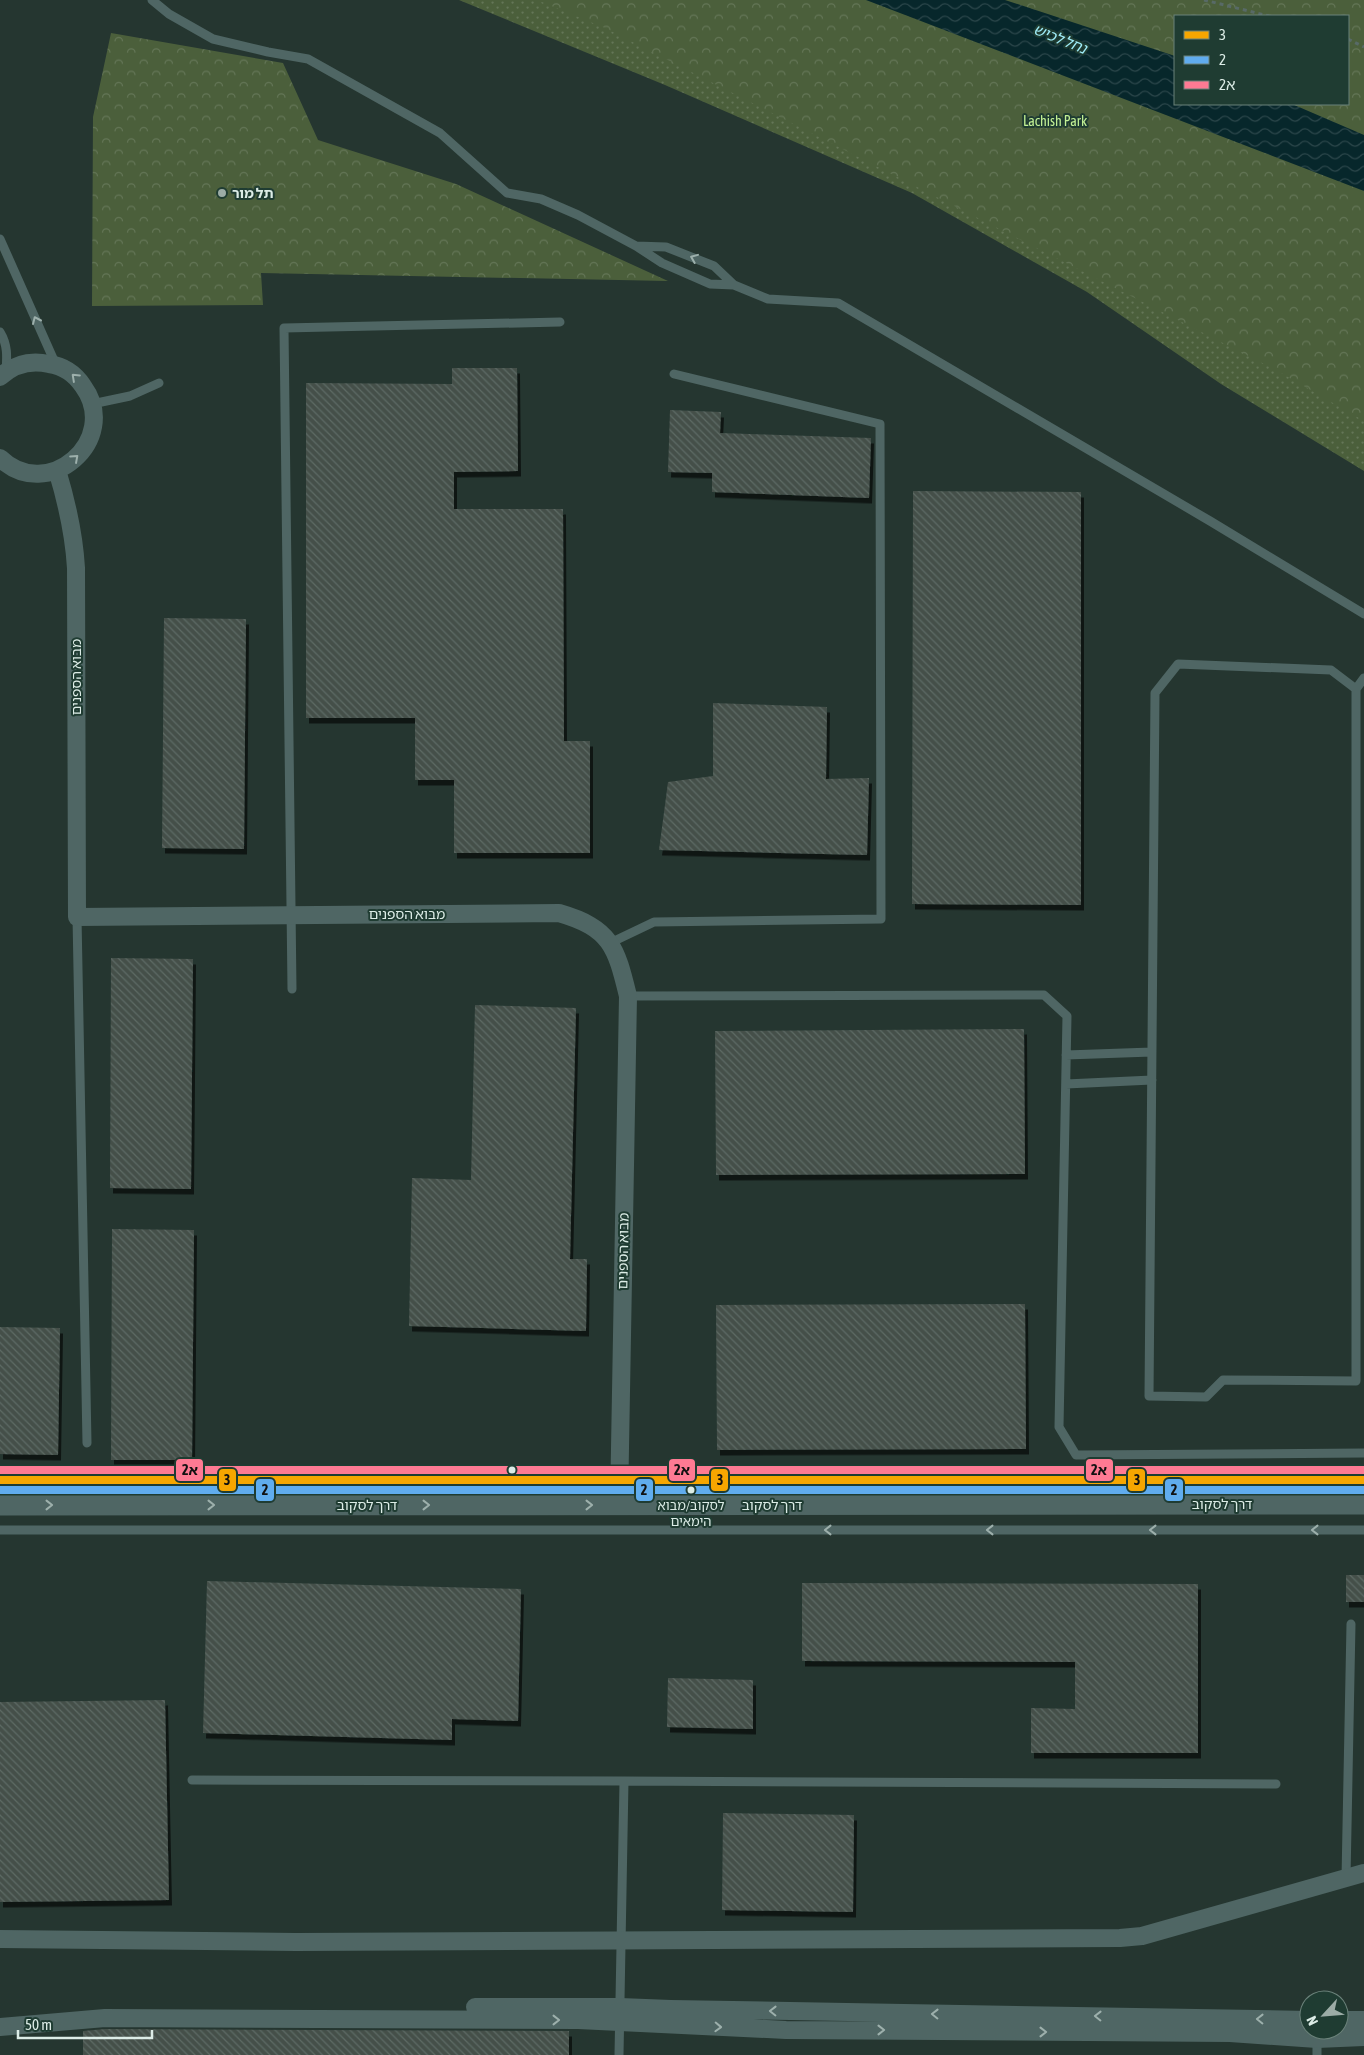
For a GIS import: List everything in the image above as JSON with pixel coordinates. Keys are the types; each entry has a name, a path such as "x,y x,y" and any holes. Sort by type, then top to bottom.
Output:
{"street":[{"path":"0,458 6,464 22,472 40,474 58,470 72,463 83,451 91,436 94,420 92,404 87,391 79,380 68,371 56,365 39,362 22,364 3,375"},
{"name":"מבוא הספנים","path":"58,470 75,540 77,917 559,913 579,918 597,928 610,943 620,960 628,996 619,1505"},
{"name":"דרך לסקוב","path":"0,1480 1364,1480"},
{"name":"דרך לסקוב","path":"0,1504 1364,1504"},
{"path":"0,1939 286,1942 1113,1938 1142,1936 1364,1873"},
{"path":"0,2016 48,2011 133,2008 620,2015 786,2030 1230,2033 1317,2041 1364,2037"},
{"path":"0,2027 105,2018 578,2020 670,2009 1299,2020"},
{"path":"1349,2020 1364,2020"}],"lane":[{"path":"152,0 169,14 213,40 308,59 440,133 507,193 541,199 578,214 636,246 662,263 710,284 734,284"},
{"path":"0,239 56,365"},
{"path":"636,246 666,247 714,266 734,284 768,299 838,303 1210,521 1364,614"},
{"path":"292,989 284,328 560,322"},
{"path":"0,332 4,338 8,353 3,375"},
{"path":"610,943 654,922 880,918 880,424 674,374"},
{"path":"92,404 130,396 159,383"},
{"path":"1356,689 1332,670 1178,664 1155,693 1149,1396 1206,1397 1223,1380 1356,1380 1360,1047 1356,689 1364,678"},
{"path":"77,917 87,1443"},
{"path":"628,996 1044,995 1067,1016 1059,1427 1076,1455 1364,1453"},
{"path":"1066,1055 1152,1052"},
{"path":"1066,1084 1152,1080"},
{"path":"0,1530 1364,1530"},
{"path":"1346,1878 1352,1624"},
{"path":"192,1780 1276,1784"},
{"path":"619,2055 624,1781"}],"path":[{"path":"1204,0 1265,15"},
{"path":"1349,40 1364,47"}],"green space":[{"name":"Lachish Park","path":"459,0 866,0 1364,191 1364,471 1221,384 1087,292 912,193 665,85"},
{"name":"Lachish Park","path":"537,0 1364,0 1364,421 1276,370 605,28"},
{"path":"111,33 283,63 318,140 456,184 668,281 261,273 263,305 92,306 93,117"}],"water":[{"name":"נחל לכיש","path":"866,0 1005,0 1174,56 1174,105 1294,105 1364,135 1364,191"}],"building":[{"path":"452,368 517,368 518,471 454,472 454,509 563,509 564,741 590,741 590,853 454,853 454,780 415,780 415,718 306,718 306,383 452,384"},
{"path":"670,410 721,412 720,433 871,438 869,498 712,492 712,473 668,472"},
{"path":"913,491 1081,492 1081,905 912,904"},
{"path":"164,618 246,619 244,849 162,848"},
{"path":"713,703 827,707 826,779 869,778 867,855 659,850 668,782 713,776"},
{"path":"111,958 193,959 191,1189 110,1188"},
{"path":"475,1005 576,1008 570,1259 587,1259 586,1331 409,1326 412,1178 471,1180"},
{"path":"1024,1029 1025,1174 716,1175 715,1031"},
{"path":"112,1229 194,1230 192,1460 111,1460"},
{"path":"1025,1304 1026,1449 717,1450 716,1305"},
{"path":"0,1327 60,1328 58,1455 0,1454"},
{"path":"1346,1575 1364,1575 1364,1602 1346,1602"},
{"path":"207,1581 521,1589 518,1721 452,1719 452,1740 203,1733"},
{"path":"802,1583 1198,1584 1198,1753 1031,1753 1031,1708 1075,1709 1075,1662 802,1661"},
{"path":"668,1678 753,1680 753,1729 667,1727"},
{"path":"165,1700 169,1900 0,1902 0,1702"},
{"path":"723,1813 854,1815 853,1912 722,1910"},
{"path":"105,2029 569,2031 569,2055 83,2055 83,2031"}],"transit line":[{"name":"2א","path":"0,1470 1364,1470"},
{"name":"3","path":"0,1480 1364,1480"},
{"name":"2","path":"0,1490 1364,1490"}],"place":[{"name":"תל מור","path":"222,193"},
{"name":"לסקוב/מבוא הימאים","path":"691,1490"}]}
